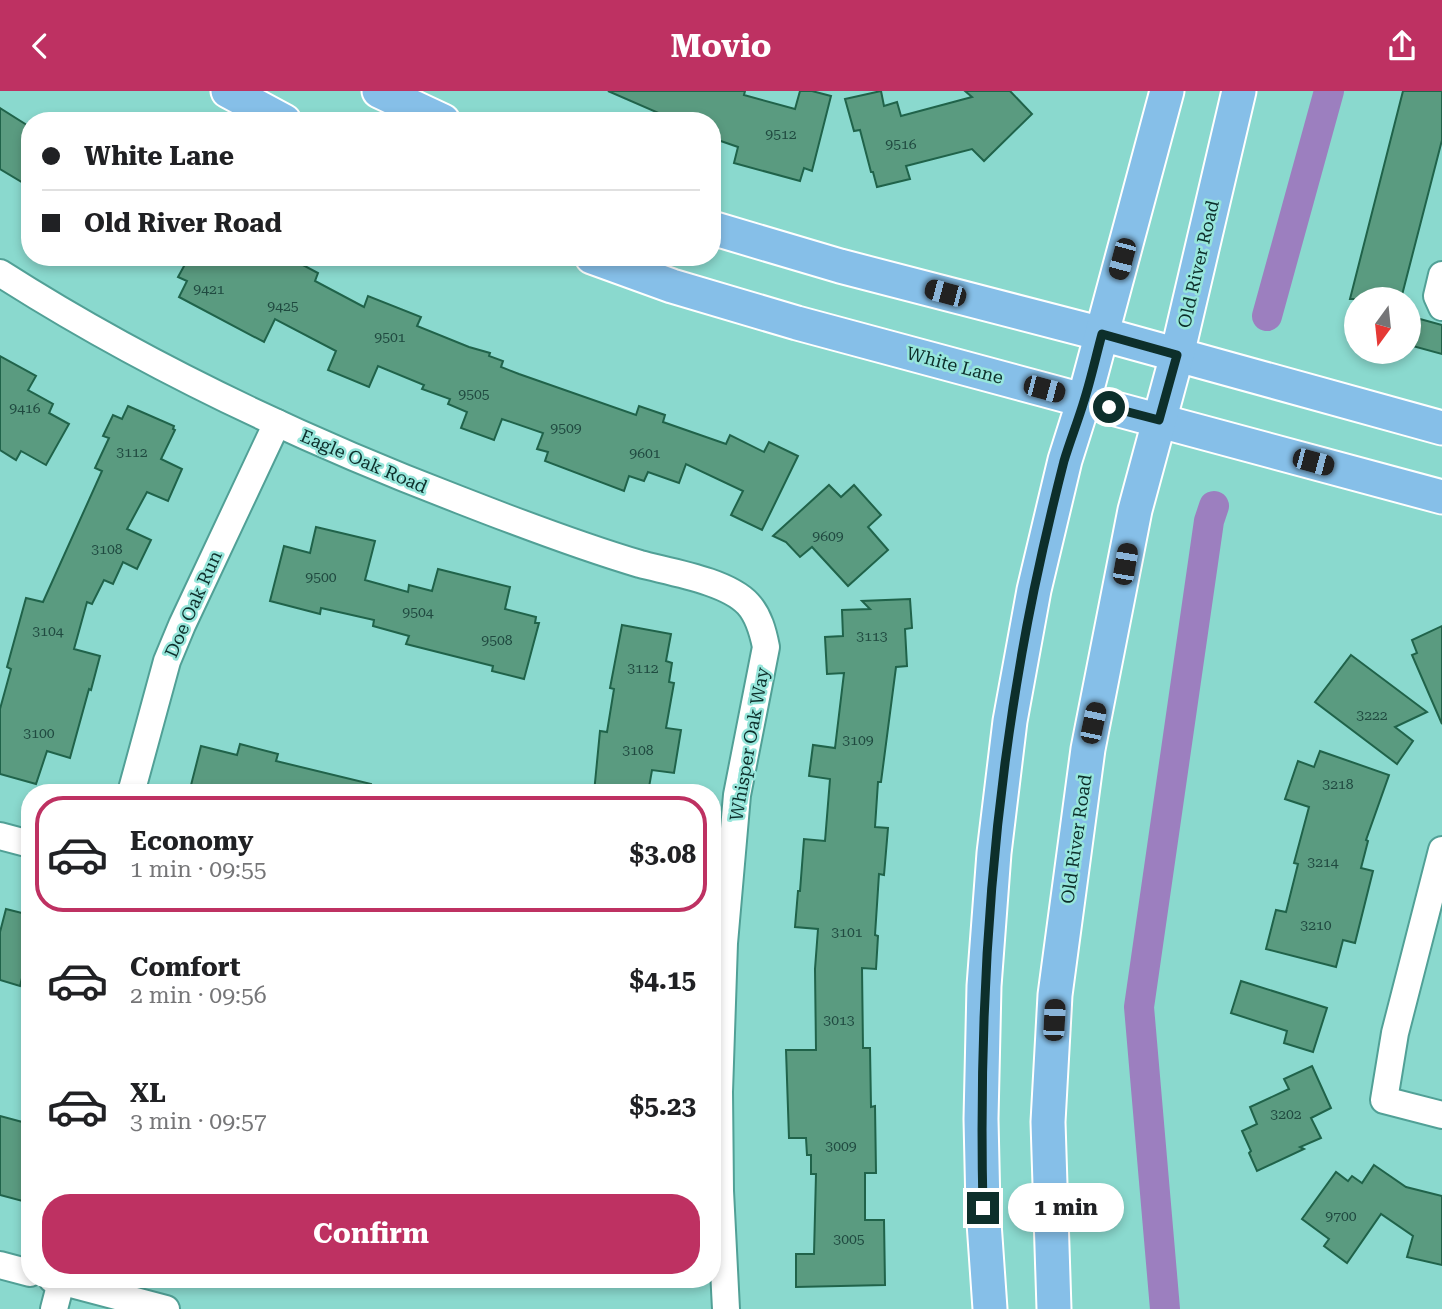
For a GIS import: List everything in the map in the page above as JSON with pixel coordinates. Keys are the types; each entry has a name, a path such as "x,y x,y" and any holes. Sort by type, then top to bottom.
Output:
{"main road":[{"path":"228,91 267,112"},
{"path":"379,91 424,112"},
{"path":"990,1309 983,1208 981,1119 984,986 993,853 1010,721 1034,590 1065,460 1084,400 1167,91"},
{"name":"Old River Road","path":"1054,1309 1048,1122 1055,995 1088,749 1135,510 1177,355 1239,91"},
{"path":"721,231 840,266 1102,334 1442,428"},
{"name":"White Lane","path":"617,266 734,305 1442,497"}],"street":[{"name":"Eagle Oak Road","path":"0,273 104,334 277,423 398,477 613,555 727,589 748,603"},
{"path":"1442,275 1437,296 1442,307"},
{"name":"Doe Oak Run","path":"133,784 167,661 277,423"},
{"name":"Whisper Oak Way","path":"721,1040 724,943 737,795 766,647 761,624 748,603"},
{"path":"0,836 21,842"},
{"path":"1442,850 1395,1033 1384,1100 1442,1115"},
{"name":"Whisper Oak Way","path":"721,1211 726,1309"},
{"path":"0,1265 21,1271"},
{"path":"54,1309 55,1288"},
{"path":"86,1288 166,1309"}],"building":[{"path":"608,91 745,91 744,95 795,109 800,91 831,96 812,171 804,168 800,181 734,163 738,147 721,141 721,112 656,112"},
{"path":"881,91 884,106 897,102 901,116 972,97 965,91 1010,91 1032,114 984,161 972,149 906,166 910,179 877,187 860,130 854,131 845,99"},
{"path":"1403,91 1442,91 1442,140 1404,287 1353,287"},
{"path":"0,108 21,121 21,182 0,169"},
{"path":"184,266 305,266 318,273 315,281 364,307 368,296 421,317 417,326 490,353 489,356 503,361 501,367 519,374 636,415 639,406 665,415 663,422 726,444 730,435 764,452 769,442 798,456 762,530 731,515 743,491 686,464 679,483 648,472 644,481 629,476 624,491 545,461 548,452 537,449 543,433 502,419 494,440 461,428 467,412 448,404 450,399 422,389 424,385 378,366 369,387 328,370 336,351 275,319 264,342 179,297 187,281 178,277"},
{"path":"1421,319 1442,325 1442,354 1421,348"},
{"path":"0,356 36,376 28,390 53,404 49,413 69,424 46,465 21,451 16,460 0,450"},
{"path":"128,406 174,426 175,430 161,459 182,469 168,501 147,492 127,529 151,540 137,569 123,562 113,584 104,580 92,604 87,602 74,649 100,656 70,758 47,751 36,784 0,774 0,709 11,669 7,667 26,598 43,602 102,471 95,468 109,438 103,436 113,415 122,419"},
{"path":"829,485 841,497 854,485 881,515 868,527 888,550 848,586 812,547 800,557 786,542 773,536"},
{"path":"316,527 375,541 365,580 408,592 409,585 432,591 438,569 510,587 505,609 536,617 535,623 539,623 524,679 492,671 493,666 406,644 409,636 373,626 374,620 321,608 320,614 270,601 284,546 310,553"},
{"path":"910,599 912,628 905,629 907,666 896,667 881,782 878,782 875,827 888,828 884,875 879,874 876,969 862,968 863,1048 870,1048 871,1107 875,1106 876,1173 865,1173 865,1220 884,1220 885,1285 796,1287 796,1254 814,1254 816,1174 811,1174 811,1155 807,1155 806,1138 789,1138 786,1050 816,1050 815,969 818,929 795,927 804,839 825,841 830,779 809,776 813,745 835,748 844,673 827,674 825,637 843,636 842,610 870,609 862,601"},
{"path":"622,625 671,634 666,661 672,663 669,682 674,683 666,728 681,730 674,773 652,770 650,784 595,784 600,731 607,732 614,689 610,688"},
{"path":"1442,626 1442,724 1412,655 1417,653 1412,640"},
{"path":"1351,655 1427,712 1395,727 1413,741 1397,764 1315,702"},
{"path":"240,744 278,754 276,761 371,784 191,784 201,746 237,755"},
{"path":"1320,751 1389,775 1366,840 1368,841 1361,868 1373,871 1355,943 1343,940 1336,967 1266,949 1276,910 1286,912 1298,864 1294,863 1309,807 1285,799 1298,761 1314,767"},
{"path":"6,909 21,913 20,986 0,980 0,932"},
{"path":"1241,981 1327,1008 1313,1052 1284,1043 1287,1031 1231,1013"},
{"path":"1312,1066 1331,1108 1311,1118 1321,1138 1257,1171 1242,1131 1257,1124 1250,1107 1289,1089 1284,1079"},
{"path":"0,1116 21,1122 21,1201 0,1195"},
{"path":"1374,1165 1406,1187 1442,1196 1442,1265 1407,1257 1413,1236 1381,1214 1347,1263 1324,1246 1329,1239 1302,1219 1336,1172 1348,1181 1352,1176 1362,1183"}],"waterway":[{"path":"1267,316 1329,91"},
{"path":"1165,1309 1139,1007 1209,521 1214,506"}],"route":[{"path":"983,1208 981,1119 984,986 993,853 1010,721 1034,590 1065,460 1102,334 1177,355 1159,420 1109,407"}]}
